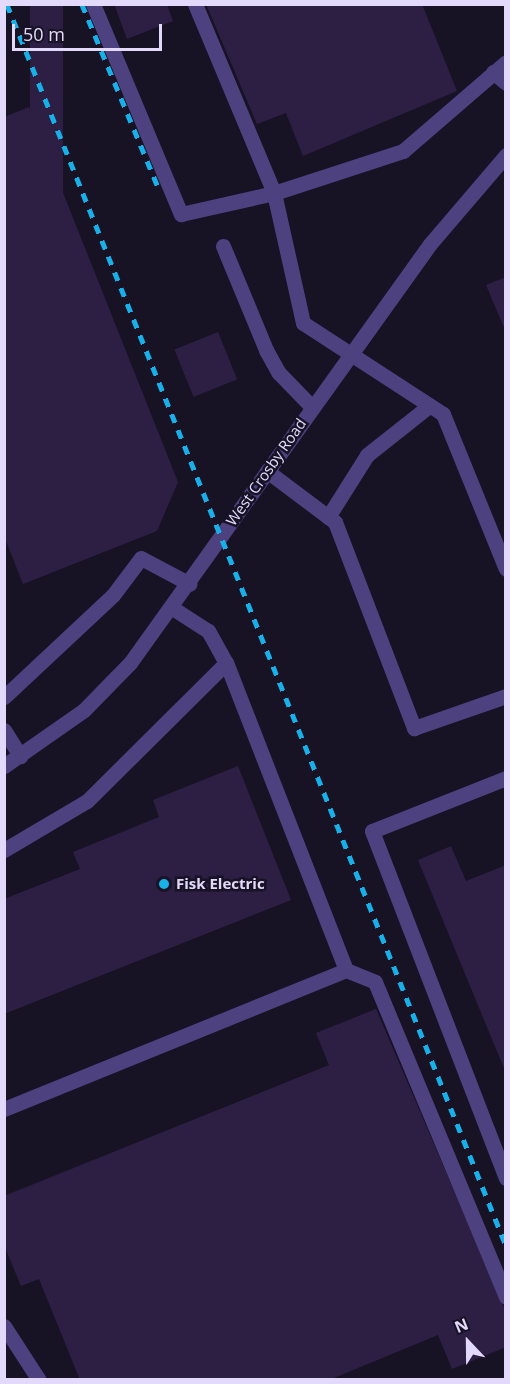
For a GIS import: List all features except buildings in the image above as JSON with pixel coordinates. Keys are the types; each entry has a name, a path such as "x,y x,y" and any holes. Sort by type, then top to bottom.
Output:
{"street":[{"path":"93,4 181,214 274,193 403,151 506,62"},
{"path":"195,4 274,193 303,323 352,351 443,414 506,569"},
{"path":"493,72 506,83"},
{"name":"West Crosby Road","path":"4,766 84,710 174,609 267,471 430,244 506,155"},
{"path":"223,246 266,350 279,373 312,407"},
{"path":"328,517 367,455 430,405"},
{"path":"267,471 335,522 414,728 506,696"},
{"path":"4,698 112,595 141,558 189,584"},
{"path":"174,609 208,631 226,663 346,970"},
{"path":"4,850 87,801 226,663"},
{"path":"4,730 20,756"},
{"path":"506,778 372,831 506,1178"},
{"path":"4,1109 346,970 375,982 506,1297"},
{"path":"4,1326 39,1380"}],"railway":[{"path":"7,4 506,1245"},
{"path":"82,4 160,191"}],"place":[{"name":"Fisk Electric","path":"164,884"}]}
